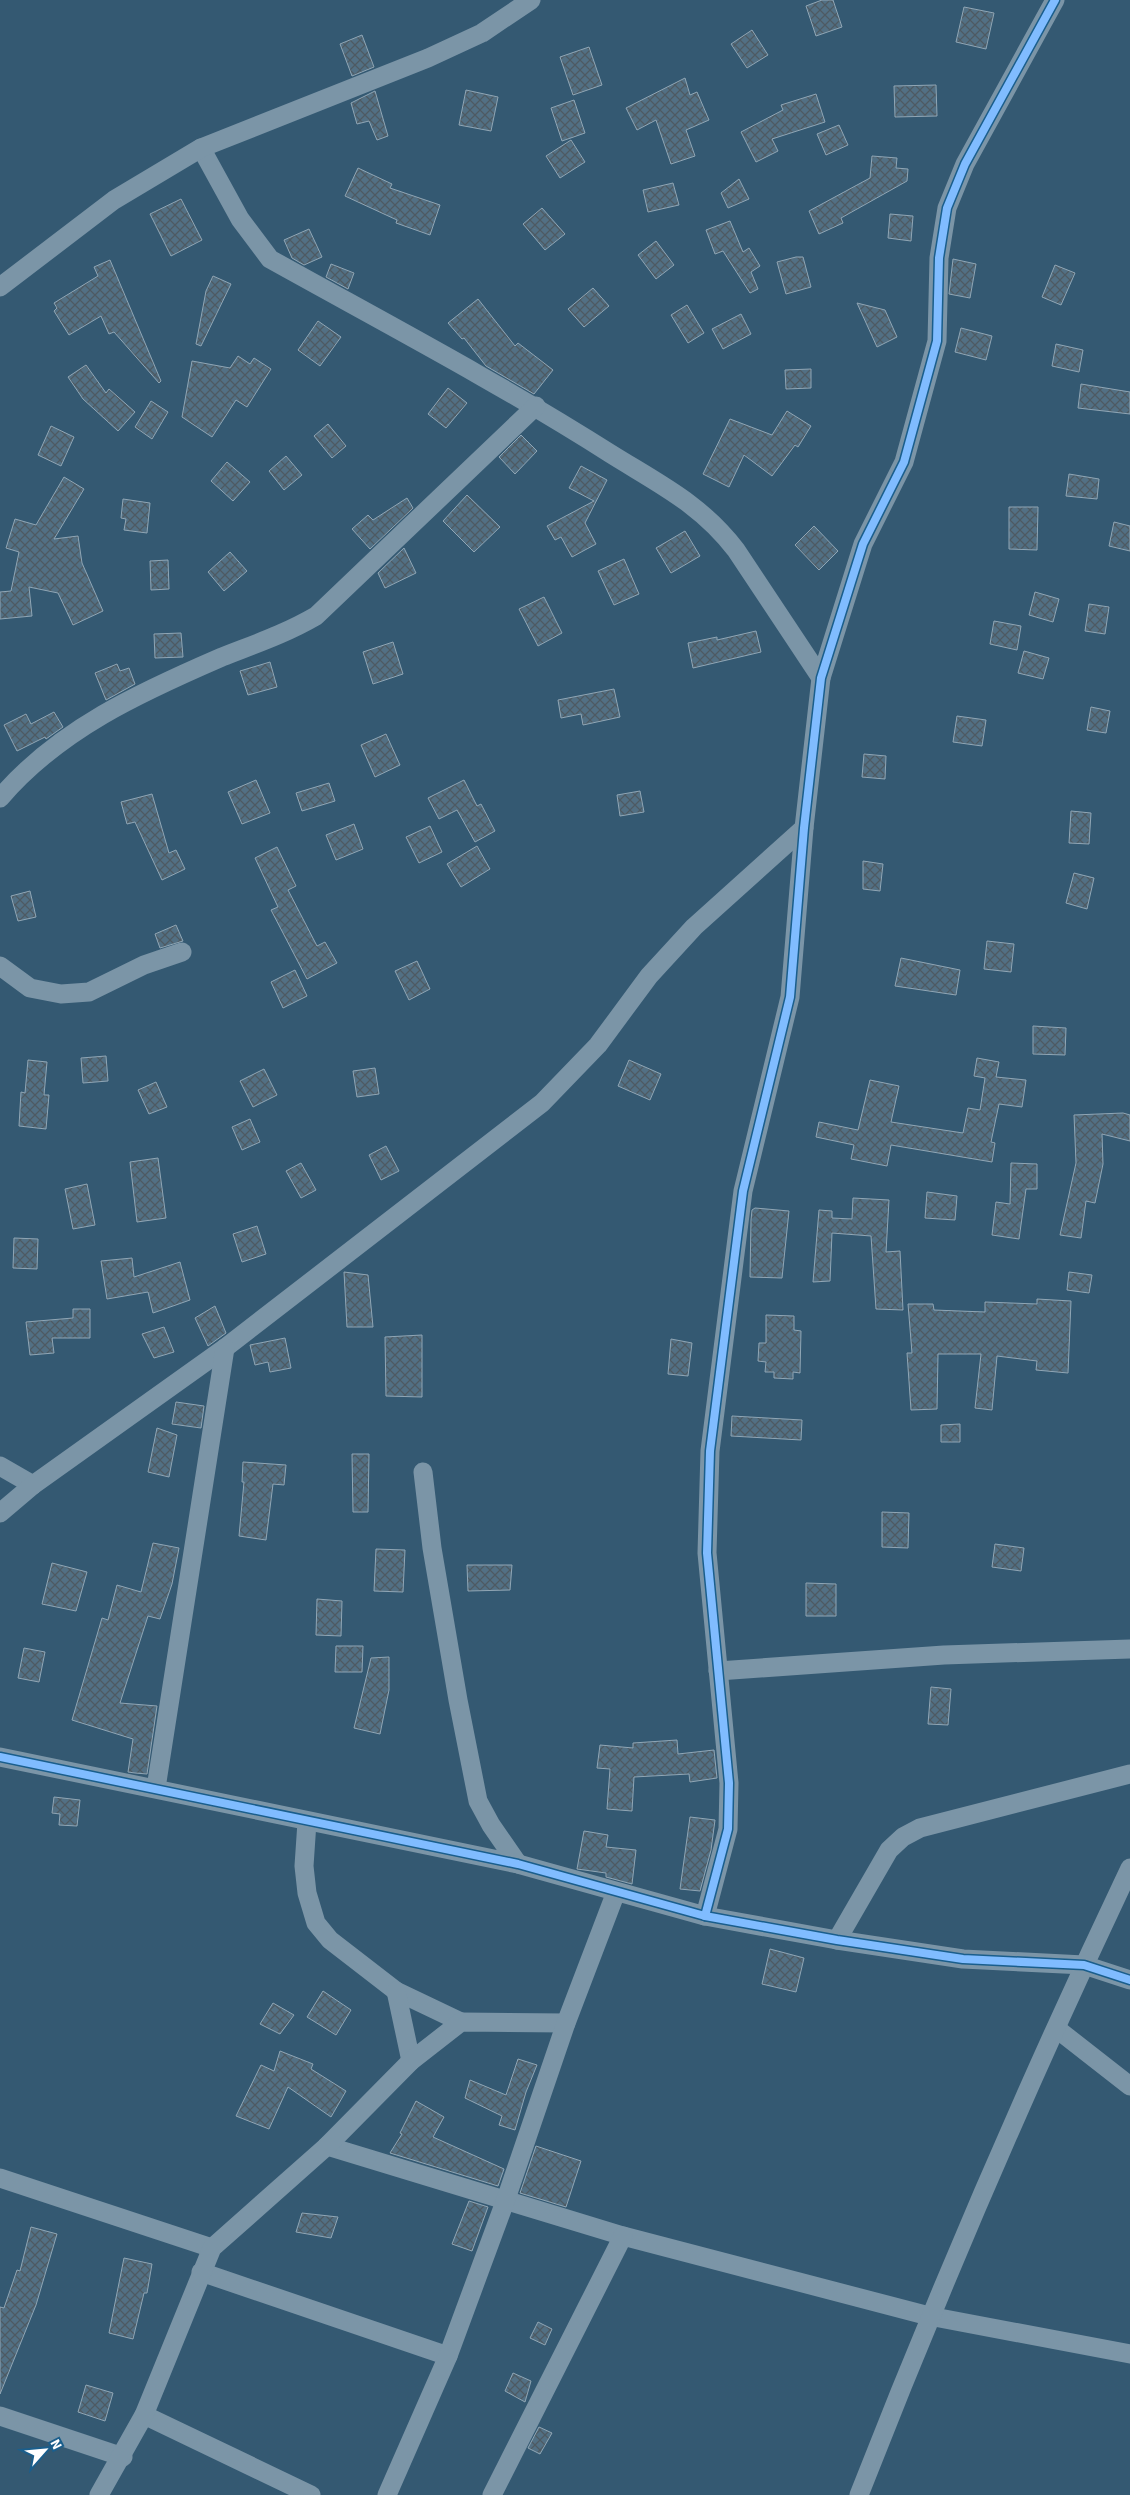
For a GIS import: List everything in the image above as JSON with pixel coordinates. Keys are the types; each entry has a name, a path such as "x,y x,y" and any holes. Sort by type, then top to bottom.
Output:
{"street":[{"path":"0,287 114,200 201,148 428,58 482,33 531,0"},
{"path":"705,1916 728,1830 729,1783 707,1553 710,1451 743,1191 790,997 804,828 821,678 862,544 904,462 937,341 939,258 947,208 965,164 1055,0"},
{"path":"201,148 240,219 270,259 536,406 692,504 723,533 821,678"},
{"path":"0,798 33,762 70,735 134,696 224,656 283,634 316,616 536,406"},
{"path":"0,1513 33,1485 225,1348 542,1103 598,1045 649,976 694,927 804,828"},
{"path":"0,966 30,988 61,994 89,992 144,966 182,952"},
{"path":"156,1788 225,1348"},
{"path":"0,1466 33,1485"},
{"path":"423,1472 432,1548 458,1700 478,1801 490,1825 518,1864"},
{"path":"718,1671 944,1655 1130,1649"},
{"path":"0,1757 156,1788 307,1822 518,1864 705,1916 837,1940 963,1959 1084,1965 1130,1980"},
{"path":"837,1940 889,1850 903,1837 920,1828 1130,1774"},
{"path":"307,1822 304,1866 307,1893 316,1923 330,1940 396,1990 461,2022 566,2023"},
{"path":"858,2495 929,2316 1084,1965 1130,1868"},
{"path":"387,2495 448,2356 506,2199 566,2023 616,1892"},
{"path":"396,1990 412,2061"},
{"path":"100,2495 144,2416 212,2248 327,2146 412,2061 461,2022"},
{"path":"1057,2028 1130,2086"},
{"path":"327,2146 623,2236 929,2316 1130,2354"},
{"path":"0,2178 212,2248"},
{"path":"492,2495 623,2236"},
{"path":"201,2272 448,2356"},
{"path":"0,2416 122,2457"},
{"path":"144,2416 311,2495"}],"building":[{"path":"822,0 833,0 842,27 816,36 806,6"},
{"path":"964,7 994,13 986,49 956,42"},
{"path":"752,30 768,55 747,68 731,44"},
{"path":"362,35 374,67 352,76 340,44"},
{"path":"589,47 602,85 573,95 560,57"},
{"path":"685,78 690,95 697,92 709,120 686,130 695,156 671,164 656,120 637,130 626,108"},
{"path":"936,85 937,116 895,117 894,86"},
{"path":"466,90 498,97 491,131 459,125"},
{"path":"375,91 388,136 377,140 369,121 357,124 351,103"},
{"path":"816,94 825,122 772,139 778,151 756,162 741,132 783,110 781,105"},
{"path":"574,100 585,133 562,141 551,108"},
{"path":"839,125 848,145 826,155 817,134"},
{"path":"571,140 585,162 560,178 546,156"},
{"path":"872,156 897,158 896,168 908,169 907,181 841,218 843,223 819,234 809,211 870,178"},
{"path":"358,168 392,184 390,188 440,205 430,235 396,223 397,220 345,196"},
{"path":"739,179 749,199 728,208 721,193"},
{"path":"673,183 679,205 648,212 643,190"},
{"path":"181,199 202,240 171,256 150,214"},
{"path":"542,208 565,234 545,250 523,224"},
{"path":"890,214 913,216 911,241 888,238"},
{"path":"730,221 743,252 749,248 760,266 751,272 758,289 750,293 723,251 715,254 706,230"},
{"path":"309,229 322,257 304,265 292,258 284,240"},
{"path":"656,241 674,265 656,279 638,255"},
{"path":"803,257 811,287 786,294 777,262"},
{"path":"953,259 976,264 970,298 949,294"},
{"path":"110,260 161,381 159,383 114,332 109,334 101,316 69,335 54,311 57,308 54,303 98,276 94,267"},
{"path":"331,264 354,273 348,289 326,277"},
{"path":"1055,265 1075,273 1061,305 1042,297"},
{"path":"213,276 231,284 201,346 196,344 206,291"},
{"path":"593,288 609,306 584,327 568,309"},
{"path":"478,299 515,346 518,343 553,370 534,394 486,366 464,338 462,339 448,323"},
{"path":"857,303 885,310 897,337 877,347"},
{"path":"687,305 704,333 688,343 671,315"},
{"path":"741,314 751,334 723,349 712,329"},
{"path":"318,321 341,337 320,366 298,350"},
{"path":"961,328 992,336 986,360 955,352"},
{"path":"1056,344 1083,350 1079,372 1052,366"},
{"path":"238,356 250,364 254,358 271,369 247,407 236,400 212,437 182,417 192,361 230,368"},
{"path":"86,365 106,393 109,389 135,412 118,431 83,399 68,377"},
{"path":"811,369 811,388 786,389 785,370"},
{"path":"1081,384 1130,392 1130,414 1078,408"},
{"path":"448,388 467,403 446,428 428,414"},
{"path":"151,401 168,412 152,439 135,427"},
{"path":"787,411 811,426 798,447 795,445 772,476 744,455 729,487 703,474 730,419 772,435"},
{"path":"328,424 346,446 332,458 314,436"},
{"path":"51,426 74,437 61,466 38,455"},
{"path":"521,435 537,451 515,474 499,457"},
{"path":"286,456 302,475 284,490 269,471"},
{"path":"227,462 250,482 233,501 211,481"},
{"path":"581,466 607,480 585,523 596,544 572,557 561,537 555,540 547,526 594,501 569,488"},
{"path":"1069,474 1099,479 1097,499 1066,496"},
{"path":"64,477 84,489 54,539 78,536 82,563 103,611 73,625 58,593 29,587 32,616 0,619 0,592 11,591 19,552 6,548 15,519 36,525"},
{"path":"467,495 500,527 474,552 443,521"},
{"path":"407,498 413,508 370,549 352,529 368,515 373,520"},
{"path":"123,499 150,503 147,533 124,530 126,519 121,518"},
{"path":"1009,507 1038,507 1037,550 1009,549"},
{"path":"1114,522 1130,526 1130,551 1109,546"},
{"path":"814,526 838,551 819,570 795,545"},
{"path":"685,531 700,556 671,573 656,548"},
{"path":"404,548 416,573 385,588 378,573"},
{"path":"230,552 247,571 224,591 208,572"},
{"path":"624,559 639,594 614,605 598,571"},
{"path":"168,560 169,589 151,590 150,561"},
{"path":"1035,592 1059,599 1053,622 1029,615"},
{"path":"544,597 562,633 538,646 519,609"},
{"path":"1089,604 1109,607 1105,634 1085,631"},
{"path":"994,621 1021,626 1017,650 990,644"},
{"path":"756,631 761,652 693,668 688,643 717,637 717,640"},
{"path":"181,633 183,657 155,658 154,634"},
{"path":"393,642 403,674 373,684 363,652"},
{"path":"1024,651 1049,658 1043,679 1018,673"},
{"path":"270,662 277,687 248,695 240,671"},
{"path":"117,664 120,671 129,668 135,684 106,700 95,673"},
{"path":"614,689 620,717 583,725 581,714 561,718 558,700"},
{"path":"1091,707 1110,711 1106,733 1087,730"},
{"path":"54,712 63,727 46,739 45,737 17,751 4,725 26,714 31,724"},
{"path":"957,716 986,720 982,746 953,742"},
{"path":"386,734 400,765 375,777 361,745"},
{"path":"864,754 886,756 885,779 862,777"},
{"path":"256,780 270,813 242,824 228,792"},
{"path":"464,780 477,806 481,804 495,831 475,842 457,810 439,819 428,798"},
{"path":"329,783 335,801 302,811 296,793"},
{"path":"640,791 644,812 620,816 617,795"},
{"path":"152,794 169,853 176,850 185,869 162,880 135,822 127,824 121,802"},
{"path":"1071,811 1091,813 1089,844 1069,843"},
{"path":"354,824 363,849 336,860 326,835"},
{"path":"430,826 442,852 419,863 406,837"},
{"path":"477,846 490,869 461,887 447,864"},
{"path":"277,847 296,886 288,890 317,946 325,942 337,963 307,979 271,910 278,907 255,858"},
{"path":"863,861 883,864 880,891 863,889"},
{"path":"1074,873 1094,878 1087,909 1066,903"},
{"path":"30,891 36,917 18,921 11,896"},
{"path":"176,925 183,941 160,948 155,934"},
{"path":"987,941 1014,944 1011,972 984,969"},
{"path":"901,958 960,970 956,995 895,986"},
{"path":"417,961 430,989 409,1000 395,971"},
{"path":"295,970 307,996 283,1008 271,982"},
{"path":"1033,1026 1066,1028 1065,1055 1033,1054"},
{"path":"106,1056 108,1081 83,1083 81,1058"},
{"path":"977,1058 999,1062 996,1077 1026,1080 1022,1107 999,1104 991,1142 995,1143 992,1162 891,1145 887,1166 851,1159 854,1145 816,1137 819,1122 858,1130 870,1080 899,1086 891,1122 963,1133 968,1108 980,1110 985,1078 974,1076"},
{"path":"28,1060 47,1062 44,1095 49,1095 46,1129 19,1126 21,1092 25,1093"},
{"path":"629,1060 661,1074 650,1100 618,1086"},
{"path":"375,1068 379,1094 357,1097 353,1071"},
{"path":"264,1069 277,1095 253,1107 240,1081"},
{"path":"156,1082 167,1107 149,1114 138,1090"},
{"path":"1123,1113 1130,1115 1130,1141 1102,1134 1103,1164 1095,1203 1086,1201 1081,1238 1060,1235 1076,1163 1074,1115"},
{"path":"250,1119 260,1142 242,1150 232,1127"},
{"path":"386,1146 399,1171 381,1180 369,1155"},
{"path":"158,1158 166,1218 137,1222 130,1162"},
{"path":"301,1163 316,1190 301,1198 286,1171"},
{"path":"1011,1163 1037,1164 1037,1189 1026,1189 1019,1239 992,1235 996,1202 1010,1204"},
{"path":"87,1184 95,1225 73,1229 65,1189"},
{"path":"927,1192 957,1196 955,1220 925,1218"},
{"path":"853,1198 889,1200 886,1252 900,1251 903,1310 876,1309 871,1236 832,1233 830,1281 813,1282 819,1210 832,1211 832,1218 852,1219"},
{"path":"755,1208 789,1211 782,1278 750,1277 751,1220 752,1210"},
{"path":"257,1226 266,1254 242,1262 233,1234"},
{"path":"14,1238 38,1239 37,1269 13,1268"},
{"path":"132,1258 134,1277 180,1262 190,1300 153,1313 148,1292 107,1299 101,1261"},
{"path":"344,1272 368,1275 373,1327 347,1327"},
{"path":"1069,1272 1092,1275 1089,1293 1067,1290"},
{"path":"1037,1299 1071,1301 1068,1373 1036,1370 1037,1361 997,1356 992,1410 975,1408 981,1354 938,1354 937,1409 911,1410 907,1353 912,1353 908,1304 933,1304 934,1310 985,1312 985,1302 1037,1304"},
{"path":"215,1306 226,1333 208,1346 195,1318"},
{"path":"73,1309 90,1309 90,1338 52,1338 54,1353 30,1355 26,1322 73,1318"},
{"path":"766,1315 794,1316 794,1330 801,1331 800,1373 793,1372 793,1379 774,1378 774,1372 765,1372 766,1362 758,1361 759,1343 766,1343"},
{"path":"164,1327 174,1352 154,1358 142,1334"},
{"path":"422,1335 422,1397 386,1396 385,1337"},
{"path":"285,1338 291,1368 270,1372 268,1362 255,1365 250,1345"},
{"path":"671,1339 692,1343 688,1376 668,1374"},
{"path":"176,1402 204,1406 201,1428 172,1424"},
{"path":"732,1416 802,1420 801,1440 731,1436"},
{"path":"960,1424 960,1442 941,1442 941,1425"},
{"path":"157,1428 177,1435 169,1477 148,1472"},
{"path":"352,1454 369,1454 368,1512 353,1512"},
{"path":"243,1462 286,1465 284,1485 273,1484 266,1540 239,1536 244,1482 242,1482"},
{"path":"882,1512 909,1513 908,1548 882,1547"},
{"path":"153,1543 179,1548 172,1584 160,1619 148,1616 120,1703 157,1706 147,1774 128,1772 133,1739 72,1720 102,1618 108,1620 117,1585 141,1592"},
{"path":"995,1544 1024,1548 1021,1571 992,1567"},
{"path":"376,1549 405,1550 403,1592 374,1591"},
{"path":"52,1563 87,1572 76,1611 42,1604"},
{"path":"467,1565 512,1565 510,1590 468,1591"},
{"path":"806,1583 836,1584 836,1616 806,1616"},
{"path":"317,1599 342,1601 341,1636 316,1635"},
{"path":"336,1646 363,1646 362,1672 335,1672"},
{"path":"24,1648 45,1652 39,1682 18,1678"},
{"path":"389,1657 389,1690 380,1734 354,1728 371,1658"},
{"path":"931,1687 951,1689 948,1725 928,1724"},
{"path":"677,1740 678,1754 714,1750 717,1778 690,1782 689,1774 634,1777 632,1811 607,1809 610,1769 597,1768 600,1745 633,1748 633,1743"},
{"path":"54,1797 80,1800 77,1826 59,1825 60,1814 52,1813"},
{"path":"690,1817 715,1820 711,1850 700,1891 680,1889"},
{"path":"584,1831 608,1835 606,1847 636,1850 632,1884 606,1877 606,1873 577,1869"},
{"path":"770,1949 804,1958 796,1992 762,1984"},
{"path":"323,1991 351,2010 336,2035 307,2017"},
{"path":"273,2003 294,2015 280,2034 260,2024"},
{"path":"280,2051 313,2064 311,2069 346,2091 331,2117 288,2087 269,2129 236,2116 261,2065 274,2071"},
{"path":"518,2059 537,2065 526,2092 515,2130 499,2125 502,2116 465,2098 470,2080 506,2095"},
{"path":"416,2101 444,2117 433,2137 504,2169 498,2186 390,2153 402,2134 400,2133"},
{"path":"536,2146 581,2161 566,2207 520,2193"},
{"path":"469,2201 488,2207 472,2251 452,2244"},
{"path":"302,2213 338,2217 331,2238 296,2232"},
{"path":"31,2227 57,2234 36,2305 0,2394 0,2307 4,2308 17,2270 20,2271"},
{"path":"124,2258 152,2264 147,2293 144,2293 133,2339 109,2333"},
{"path":"538,2322 552,2329 545,2345 530,2338"},
{"path":"513,2373 531,2381 525,2402 505,2391"},
{"path":"86,2385 113,2393 105,2421 78,2412"},
{"path":"539,2427 552,2433 540,2454 528,2448"}],"cycle path":[{"path":"705,1916 728,1829 729,1783 707,1553 710,1451 743,1191 790,997 804,828 821,678 863,544 904,462 937,341 939,258 947,208 965,164 1055,0"},
{"path":"0,1757 518,1864 705,1916 837,1940 963,1959 1084,1965 1130,1980"}]}
